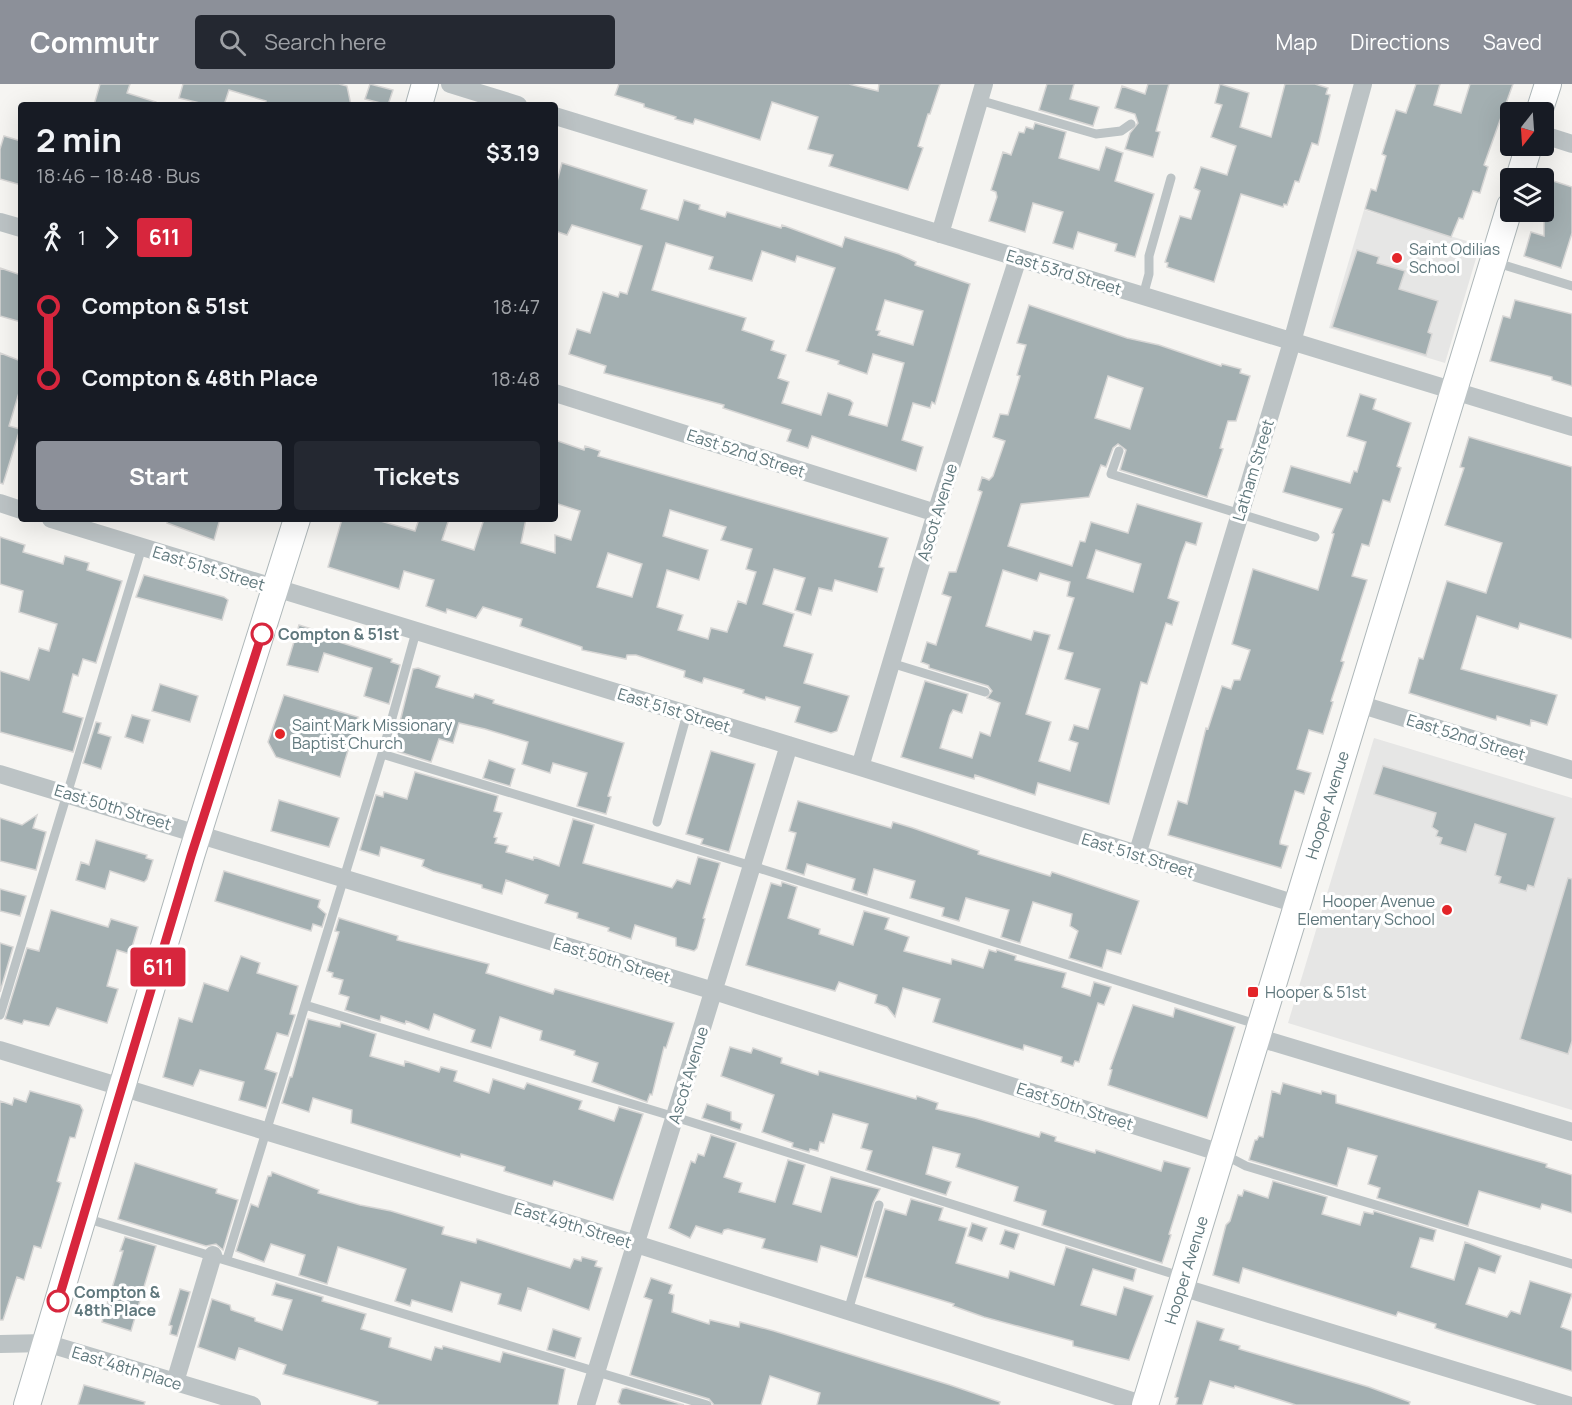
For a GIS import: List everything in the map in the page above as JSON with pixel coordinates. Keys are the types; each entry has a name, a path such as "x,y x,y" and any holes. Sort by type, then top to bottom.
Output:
{"street":[{"path":"420,102 425,84"},
{"path":"450,84 508,102"},
{"path":"1542,102 1548,84"},
{"name":"Latham Street","path":"1137,855 1292,342 1360,85"},
{"path":"940,234 981,92"},
{"name":"East 53rd Street","path":"558,117 1572,427"},
{"path":"1554,138 1572,144"},
{"path":"0,222 18,227"},
{"name":"Hooper Avenue","path":"1145,1405 1505,222"},
{"name":"Ascot Avenue","path":"860,767 936,513 1018,258"},
{"name":"East 52nd Street","path":"558,394 936,513"},
{"path":"0,503 18,509"},
{"name":"East 51st Street","path":"61,522 276,590 789,745 1296,904"},
{"path":"27,1405 199,833 296,522"},
{"name":"East 52nd Street","path":"1359,704 1572,770"},
{"name":"Ascot Avenue","path":"586,1405 789,745"},
{"name":"East 50th Street","path":"0,774 714,992 1221,1152"},
{"path":"1258,1031 1572,1132"},
{"name":"East 49th Street","path":"0,1050 636,1244 1145,1405"},
{"path":"175,1382 220,1257"},
{"path":"1182,1282 1568,1405"},
{"name":"East 48th Place","path":"0,1344 46,1343 252,1405"}],"lane":[{"path":"981,92 1096,134 1122,131 1131,124"},
{"path":"1143,296 1149,274 1149,256 1171,178"},
{"path":"1493,262 1572,286"},
{"path":"1119,451 1111,474 1315,537"},
{"path":"0,1015 142,547"},
{"path":"220,1257 267,1131 382,753 416,632"},
{"path":"891,663 985,692"},
{"path":"657,822 687,714"},
{"path":"382,753 752,866 1258,1031"},
{"path":"305,1005 675,1117 1182,1282"},
{"path":"1221,1152 1246,1166 1572,1264"},
{"path":"848,1311 879,1205"},
{"path":"82,1217 597,1370 707,1405"}],"shaded area":[{"path":"1364,210 1480,245 1445,363 1329,328"},
{"name":"Hooper Avenue Elementary School","path":"1374,738 1572,798 1572,1110 1288,1023"}],"building":[{"path":"100,84 130,84 127,93 156,102 95,102"},
{"path":"183,84 339,84 347,86 350,102 266,102 229,90 225,102 196,102 179,98"},
{"path":"370,84 393,90 389,102 365,99"},
{"path":"619,84 849,84 878,91 879,84 940,84 918,146 923,148 908,190 829,166 833,155 808,149 818,117 772,102 760,140 695,119 693,124 675,119 676,117 644,107 644,104 615,95"},
{"path":"1047,84 1074,84 1070,99 1099,107 1093,126 1039,110"},
{"path":"1148,84 1169,84 1156,131 1160,132 1153,157 1125,149 1130,133 1138,123 1135,114 1115,108 1122,86 1145,94"},
{"path":"1220,84 1249,93 1240,127 1271,137 1285,84 1315,84 1328,88 1326,94 1330,95 1318,145 1312,143 1299,182 1295,181 1287,205 1284,204 1283,207 1241,194 1214,282 1167,267 1168,263 1165,262 1180,216 1191,219 1200,191 1194,188 1201,167 1227,175 1236,146 1211,137 1222,105 1215,103"},
{"path":"1416,84 1440,84 1434,105 1461,113 1470,84 1513,84 1507,102 1500,102 1500,120 1484,165 1488,167 1480,193 1473,191 1463,219 1459,218 1451,237 1365,209 1371,189 1376,191 1386,156 1382,154 1396,110 1406,113"},
{"path":"1035,123 1066,132 1059,158 1099,170 1106,147 1123,153 1115,181 1154,194 1135,257 1115,251 1117,244 1078,232 1073,249 1053,243 1063,212 1033,203 1025,232 989,221 997,197 996,192 991,190 1003,152 1011,155 1019,132 1024,133 1026,127 1033,129"},
{"path":"4,136 18,140 18,184 0,179 0,149"},
{"path":"562,163 647,190 641,209 678,220 684,200 700,205 699,209 725,217 727,212 781,228 782,225 842,247 845,237 899,254 916,262 915,265 970,284 935,404 932,402 930,408 913,403 902,440 923,447 916,471 812,436 808,448 787,441 791,430 723,408 724,405 604,373 606,366 569,354 577,329 590,333 603,292 618,297 620,292 627,294 642,246 572,225 567,235 558,232 558,178","holes":["666,243 713,257 709,269 752,281 762,251 795,262 797,256 835,268 806,351 839,361 838,364 867,374 873,354 904,363 887,426 849,415 853,403 828,393 821,415 782,403 789,382 778,378 786,355 771,350 774,341 742,330 746,318 652,290","885,300 923,311 913,345 878,335 880,331 876,330"]},
{"path":"1554,181 1572,187 1572,233 1561,268 1524,256 1531,232 1544,236 1544,222 1554,222"},
{"path":"1357,250 1379,257 1377,263 1405,271 1399,289 1438,301 1428,332 1432,334 1426,355 1332,327"},
{"path":"0,268 18,274 18,321 0,316"},
{"path":"1515,300 1572,314 1572,386 1552,380 1552,377 1490,361 1503,316 1510,318"},
{"path":"1029,305 1127,338 1159,345 1221,366 1222,364 1241,369 1240,373 1250,376 1236,421 1228,421 1220,448 1223,449 1207,497 1120,470 1126,450 1118,444 1113,448 1106,467 1101,465 1089,497 1021,504 1008,546 1072,566 1080,541 1085,542 1091,522 1128,533 1137,504 1202,523 1196,545 1186,542 1181,555 1168,598 1179,602 1172,625 1166,623 1147,684 1141,682 1109,804 1038,783 1035,795 975,775 974,779 901,757 925,681 968,694 962,713 953,710 950,715 940,748 972,758 980,732 990,736 1000,703 987,698 992,691 988,686 929,668 929,665 921,662 927,642 936,645 951,597 942,594 949,572 956,572 982,492 978,490 982,477 989,480 993,476 1005,441 993,437 1000,414 1008,415 1020,376 1017,375 1026,345 1017,343","holes":["1108,376 1143,388 1130,429 1095,418","1096,550 1141,564 1133,592 1087,578","1003,570 1037,581 1040,573 1070,582 1067,596 1074,598 1058,649 1073,653 1065,679 1100,689 1088,729 1074,725 1069,740 1078,743 1070,771 1039,761 1051,722 1026,714 1050,635 1034,631 1031,640 986,626"]},
{"path":"0,353 18,360 18,396 9,426 18,428 18,435 3,484 0,483"},
{"path":"1360,394 1376,399 1373,409 1411,423 1397,466 1401,468 1390,502 1383,500 1369,546 1362,544 1352,576 1367,580 1341,661 1344,662 1323,734 1309,730 1297,769 1311,773 1304,794 1295,791 1280,841 1280,844 1288,846 1281,868 1168,835 1178,801 1187,804 1206,728 1208,729 1222,686 1231,689 1234,680 1240,680 1250,650 1232,644 1253,569 1318,590 1334,534 1332,533 1342,509 1283,492 1291,466 1350,483 1354,471 1357,472 1366,442 1347,436"},
{"path":"1469,437 1572,467 1572,639 1520,623 1518,629 1477,616 1461,669 1557,695 1547,725 1531,720 1530,726 1497,716 1496,720 1409,693 1419,658 1423,659 1447,581 1486,593 1502,543 1445,525 1464,468 1460,467"},
{"path":"558,441 584,450 585,446 600,451 598,456 888,538 879,567 884,568 877,592 835,580 832,591 819,588 811,615 795,610 805,578 774,569 763,604 794,614 784,646 813,654 804,683 849,696 837,731 831,733 795,722 800,707 766,697 765,700 743,693 744,690 704,678 702,683 684,677 685,671 636,655 627,655 626,659 582,650 582,647 520,626 522,619 483,607 476,618 447,609 446,613 426,606 434,580 404,571 399,589 328,567 341,522 384,522 415,531 418,522 448,522 442,540 474,550 483,522 525,522 521,543 555,553 555,535 571,540 580,511 558,504","holes":["670,510 726,527 721,540 752,549 746,569 756,572 746,604 738,601 727,632 711,628 708,639 678,630 683,615 657,607 667,570 699,580 708,550 663,536","608,553 642,564 632,597 597,587"]},
{"path":"167,522 219,522 214,540"},
{"path":"0,537 25,545 23,552 63,564 65,556 89,563 87,570 122,581 96,663 83,659 78,676 73,674 63,712 83,718 73,752 0,732 0,671 29,680 39,648 49,651 57,624 19,612 23,591 0,584"},
{"path":"144,575 224,597 228,600 222,620 136,597"},
{"path":"299,625 334,636 333,640 392,659 391,662 400,665 389,704 364,696 372,668 324,653 318,672 287,665"},
{"path":"418,668 440,676 436,687 473,698 475,694 494,700 493,703 624,743 608,796 611,797 606,814 577,806 587,773 553,763 550,773 522,764 528,742 485,729 459,723 453,743 439,739 431,762 393,750 413,669"},
{"path":"160,684 198,696 190,722 152,711"},
{"path":"284,695 358,717 340,777 276,757 268,742"},
{"path":"132,715 150,720 143,743 125,737"},
{"path":"96,722 101,723 98,733 111,737 101,769 83,763"},
{"path":"711,751 755,764 729,852 701,844 703,839 686,834"},
{"path":"489,760 515,769 510,786 483,778"},
{"path":"1383,766 1555,818 1534,887 1528,885 1526,891 1499,883 1501,877 1495,875 1506,834 1475,824 1466,852 1440,844 1442,838 1436,836 1438,831 1432,827 1436,813 1374,794"},
{"path":"415,772 498,796 494,811 502,813 494,837 497,838 495,843 508,846 506,852 533,860 534,857 559,866 573,819 594,825 583,863 672,888 677,880 690,884 698,857 720,863 703,918 705,919 697,948 694,951 676,946 676,938 635,925 631,939 608,931 609,928 577,918 578,913 545,903 548,895 506,880 502,894 482,888 482,885 433,871 422,866 424,860 381,847 379,856 360,850 376,795 383,797 384,792 407,799"},
{"path":"279,800 339,818 329,847 271,831"},
{"path":"798,801 891,828 893,822 979,851 978,854 1050,876 1052,872 1139,901 1121,954 1107,950 1102,968 1069,958 1078,931 1070,926 1072,914 1033,902 1020,943 1001,937 1009,910 966,898 959,921 942,916 944,908 910,898 915,881 874,869 867,895 852,890 855,879 807,864 804,875 786,869 796,833 789,831"},
{"path":"37,815 33,828 46,832 36,870 0,861 0,818 22,825"},
{"path":"96,840 147,855 146,858 153,860 147,879 144,882 110,871 105,889 76,880 81,862 89,865"},
{"path":"224,871 320,900 318,907 326,914 322,927 313,924 311,931 215,901"},
{"path":"1568,878 1572,879 1572,1041 1568,1054 1520,1039"},
{"path":"782,882 797,887 788,918 820,929 819,934 853,945 864,911 889,918 885,929 909,937 904,951 951,964 952,959 983,968 989,950 996,952 997,950 1016,956 1015,960 1066,973 1062,987 1090,996 1094,982 1111,987 1104,1005 1098,1003 1079,1062 1075,1061 1073,1066 1061,1062 1062,1057 1024,1045 1023,1050 933,1022 940,999 903,988 895,1017 887,1007 875,1003 877,995 839,982 835,991 746,965 771,883 781,886"},
{"path":"0,889 26,896 20,916 0,911"},
{"path":"51,910 108,927 111,919 138,927 130,954 117,950 107,986 118,989 107,1023 57,1008 49,1026 24,1020 22,1024 5,1019 27,948 39,951"},
{"path":"339,918 398,936 397,940 489,964 486,973 553,994 555,989 674,1023 666,1048 664,1047 652,1095 650,1094 647,1102 592,1082 598,1063 574,1055 575,1051 540,1040 542,1031 500,1017 491,1048 471,1042 475,1030 434,1014 429,1030 406,1021 405,1024 381,1016 380,1021 345,1010 349,997 339,994 343,980 332,977 333,973 327,971 339,932 335,931"},
{"path":"0,943 13,947 0,992"},
{"path":"241,956 260,963 257,973 298,986 290,1014 295,1015 288,1036 277,1033 265,1069 277,1073 266,1108 239,1100 244,1082 200,1070 193,1086 163,1077 179,1018 192,1022 204,983 228,991"},
{"path":"1133,1005 1173,1017 1175,1008 1235,1027 1207,1118 1108,1085 1112,1070 1110,1069"},
{"path":"308,1019 340,1027 341,1023 376,1034 370,1056 404,1066 405,1061 439,1072 441,1067 457,1071 454,1081 489,1093 493,1079 524,1089 527,1083 582,1101 579,1109 614,1121 619,1107 643,1114 613,1200 554,1181 552,1186 504,1171 505,1167 461,1154 460,1157 351,1123 352,1110 313,1098 309,1112 282,1103 290,1077 292,1077"},
{"path":"730,1047 751,1053 753,1048 782,1058 781,1063 818,1075 819,1071 916,1099 917,1096 938,1103 936,1109 1039,1137 1041,1132 1056,1137 1055,1141 1095,1153 1096,1150 1161,1171 1164,1161 1190,1168 1162,1263 1042,1225 1046,1211 1014,1201 1018,1187 956,1167 960,1154 933,1147 926,1174 951,1182 946,1195 866,1170 872,1151 861,1148 868,1124 833,1114 824,1143 820,1142 818,1151 810,1149 809,1152 792,1147 793,1143 762,1132 774,1095 721,1076"},
{"path":"1283,1083 1321,1094 1322,1091 1336,1095 1336,1103 1547,1164 1546,1167 1572,1175 1572,1213 1542,1204 1540,1209 1479,1191 1468,1226 1377,1198 1380,1188 1368,1184 1377,1156 1348,1148 1337,1186 1249,1160 1255,1140 1259,1136 1263,1137 1272,1091 1280,1094"},
{"path":"30,1091 80,1105 83,1110 75,1138 70,1137 57,1181 61,1183 41,1248 34,1246 24,1280 17,1277 3,1320 0,1320 0,1101 12,1105 14,1098 26,1102"},
{"path":"707,1104 731,1112 731,1120 742,1124 740,1130 702,1118"},
{"path":"711,1135 736,1143 724,1177 742,1183 739,1192 775,1202 788,1160 805,1165 793,1204 821,1212 831,1177 880,1189 873,1203 857,1257 821,1246 817,1262 762,1248 765,1239 728,1229 722,1234 696,1226 690,1238 669,1228 691,1161 695,1163 698,1154 704,1156"},
{"path":"135,1163 217,1189 216,1193 238,1200 223,1250 216,1244 206,1246 118,1219"},
{"path":"272,1172 319,1190 318,1193 444,1227 442,1234 476,1243 477,1239 570,1268 574,1259 581,1261 582,1257 597,1261 595,1266 602,1268 589,1310 528,1288 521,1311 498,1304 501,1294 461,1282 452,1312 412,1300 410,1306 395,1301 406,1269 376,1259 338,1247 327,1284 299,1275 305,1255 271,1244 264,1262 236,1251 251,1204 258,1207 268,1176 271,1176"},
{"path":"1273,1181 1327,1197 1322,1214 1360,1225 1364,1212 1373,1214 1374,1211 1436,1230 1433,1241 1420,1238 1411,1267 1454,1280 1465,1242 1501,1256 1495,1273 1479,1268 1466,1304 1507,1317 1511,1311 1520,1314 1530,1281 1572,1294 1561,1327 1572,1331 1572,1371 1435,1328 1436,1324 1398,1312 1396,1316 1243,1268 1239,1283 1213,1275 1226,1225 1230,1221 1238,1195 1242,1196 1244,1190 1268,1198"},
{"path":"911,1199 943,1208 939,1220 967,1228 956,1263 1008,1278 1010,1271 1054,1285 1066,1247 1136,1269 1133,1281 1093,1269 1081,1305 1116,1315 1124,1287 1153,1296 1129,1360 1073,1346 1073,1341 984,1317 953,1306 954,1304 865,1277 885,1209 906,1215"},
{"path":"972,1223 987,1228 982,1241 968,1236"},
{"path":"1005,1230 1019,1234 1014,1249 1000,1244"},
{"path":"125,1237 156,1246 131,1331 102,1322"},
{"path":"651,1278 672,1285 669,1293 674,1295 672,1312 709,1324 710,1320 739,1327 740,1322 774,1331 950,1385 1000,1402 999,1405 817,1405 820,1393 770,1376 761,1405 714,1405 709,1399 630,1375 652,1300 644,1297"},
{"path":"276,1283 323,1297 322,1301 366,1314 361,1329 391,1338 389,1347 431,1360 435,1347 442,1349 443,1346 500,1362 503,1352 565,1369 558,1405 377,1405 378,1402 283,1374 286,1365 239,1348 235,1360 198,1347 212,1299 230,1305 231,1310 255,1318 255,1321 282,1330 292,1300 272,1295"},
{"path":"180,1289 190,1292 177,1336 170,1334 172,1326 169,1325"},
{"path":"1197,1321 1224,1329 1220,1340 1240,1346 1239,1349 1369,1387 1410,1402 1409,1405 1296,1405 1235,1386 1234,1388 1210,1381 1202,1405 1176,1405 1178,1398 1175,1397"},
{"path":"553,1329 581,1338 575,1358 547,1350"},
{"path":"84,1385 145,1402 144,1405 78,1405"},
{"path":"626,1388 684,1405 621,1405 618,1402 622,1389"}],"bus line":[{"name":"611","path":"58,1301 191,856 262,634"}],"place":[{"name":"Saint Odilias School","path":"1397,258"},
{"name":"Compton & 51st","path":"262,634"},
{"name":"Saint Mark Missionary Baptist Church","path":"280,734"},
{"name":"Hooper Avenue Elementary School","path":"1447,910"},
{"name":"Hooper & 51st","path":"1253,992"},
{"name":"Compton & 48th Place","path":"58,1301"}]}
